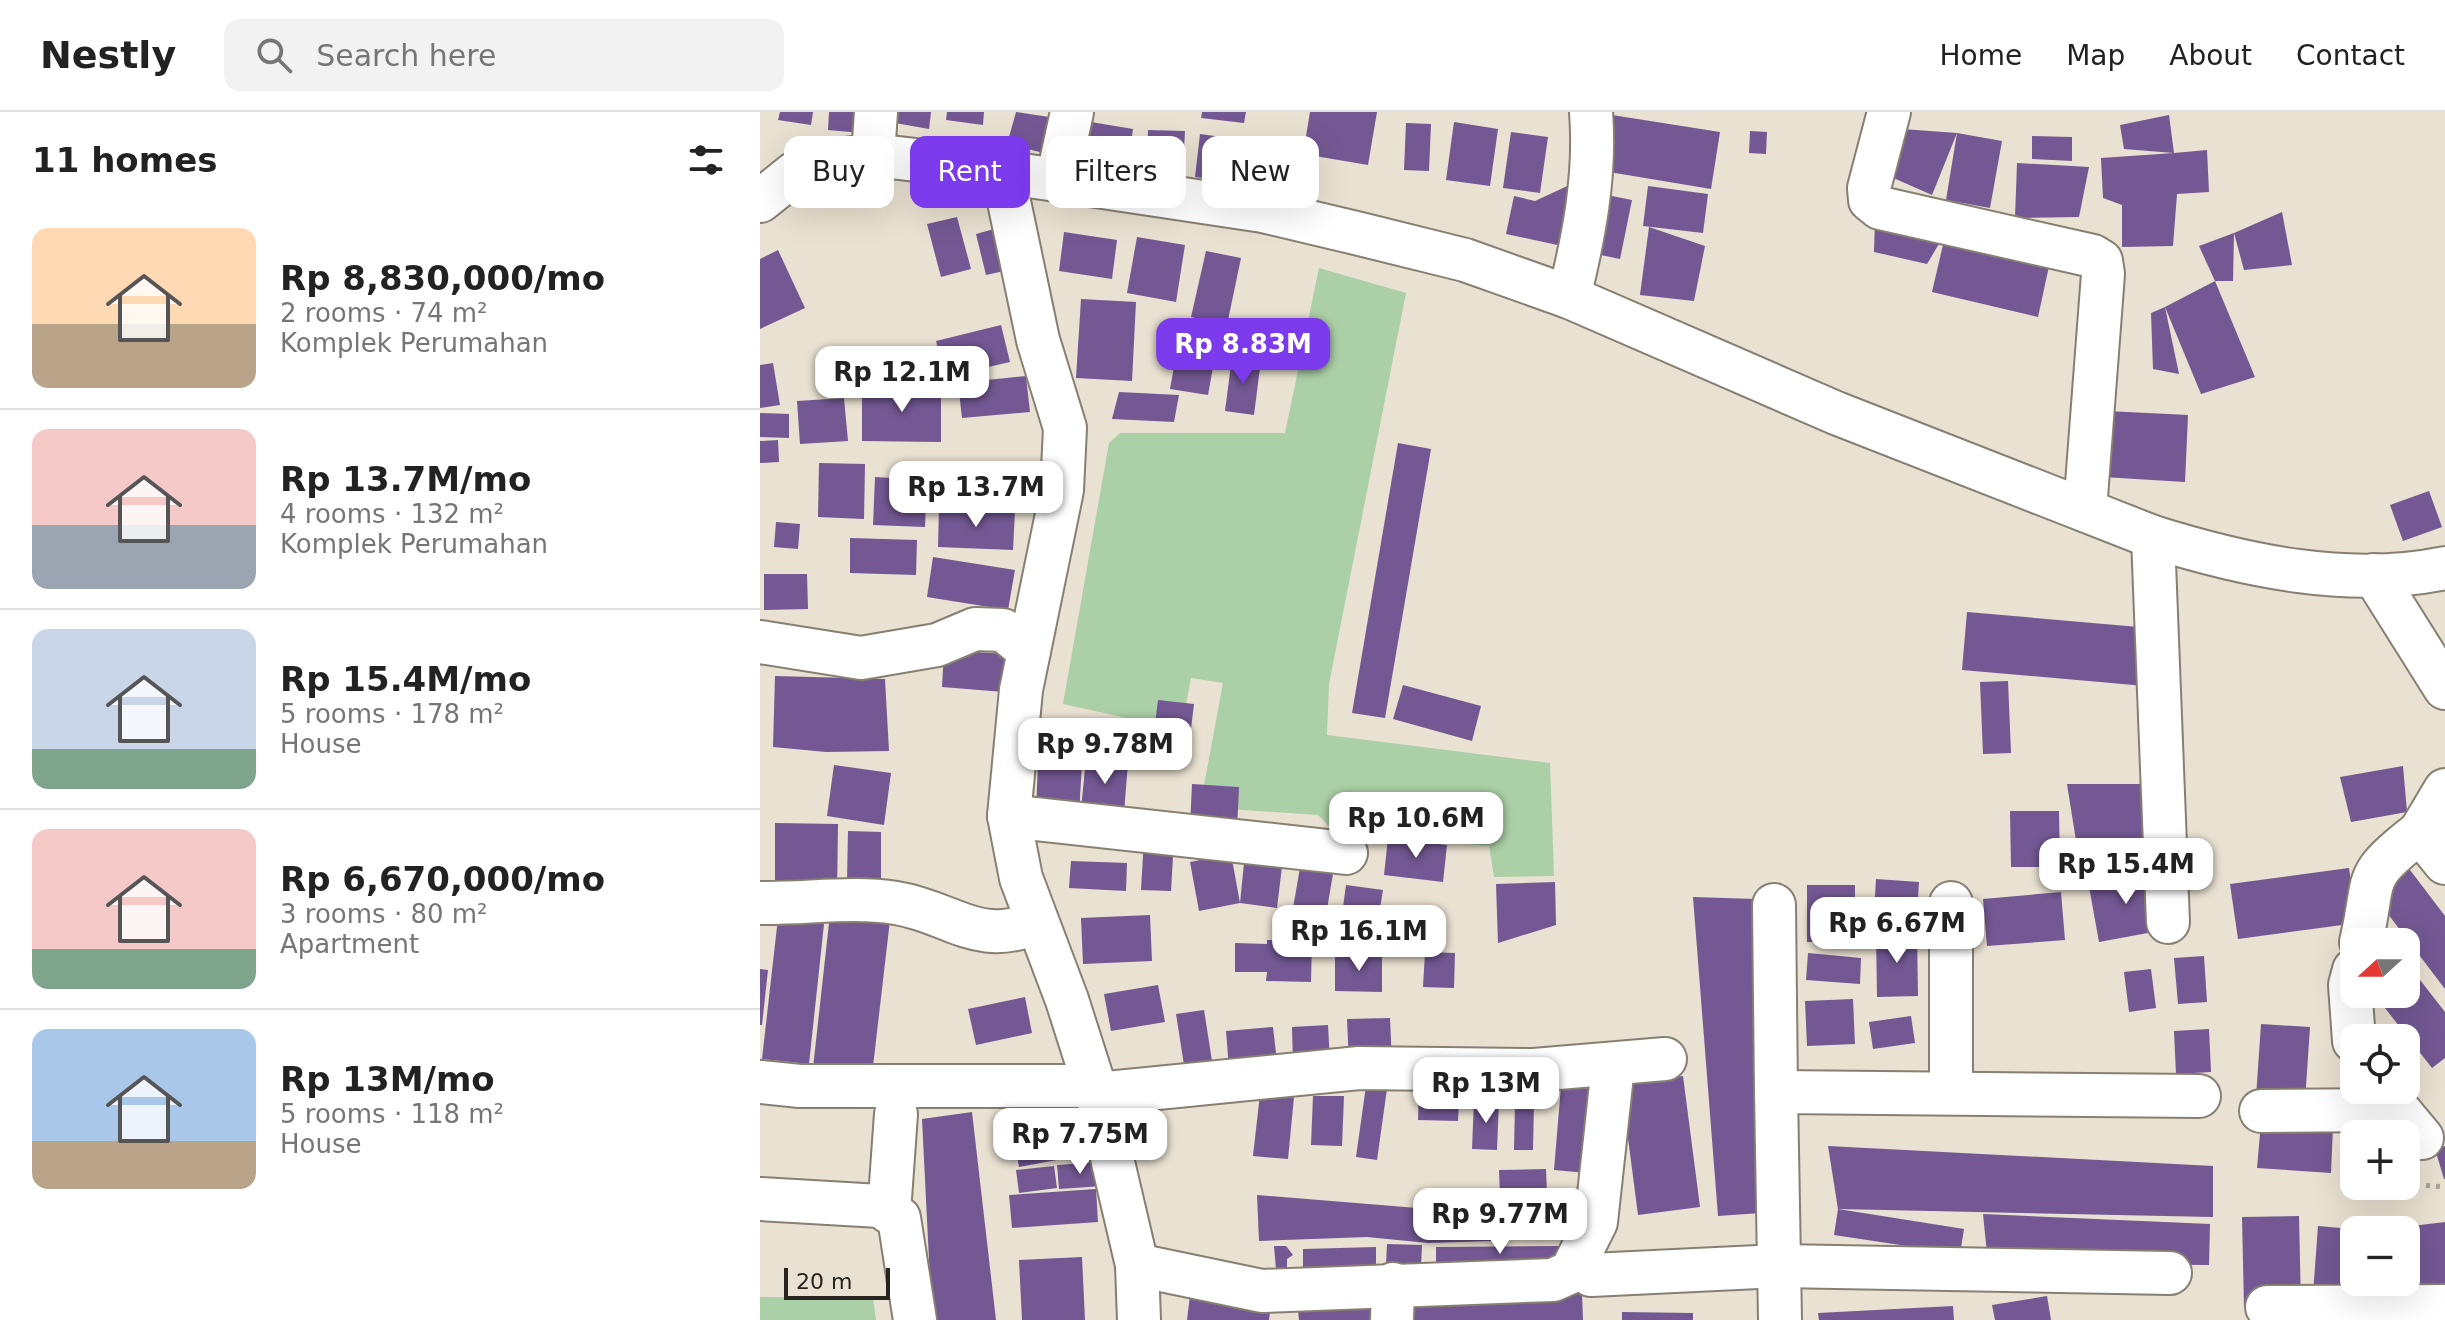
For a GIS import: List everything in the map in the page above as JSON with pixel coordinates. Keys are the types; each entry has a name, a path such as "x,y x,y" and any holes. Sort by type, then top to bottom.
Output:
{"street":[{"path":"874,136 876,112"},
{"path":"1067,136 1072,112"},
{"path":"1569,297 1584,237 1591,184 1591,112"},
{"path":"1889,112 1869,188 1870,200 1880,208 2093,256 2101,261 2103,274 2085,510"},
{"path":"760,201 784,182"},
{"path":"1186,199 1263,211 1465,260 1569,297 1836,413 2153,537 2206,554 2299,572 2412,575 2445,568"},
{"path":"1010,208 1038,340 1065,428 1062,490 1014,740 1009,816 1021,878 1095,1090 1137,1265 1139,1320"},
{"path":"2153,537 2168,922"},
{"path":"2374,575 2445,688"},
{"path":"760,642 861,658 926,648 975,629 1003,630 1029,651"},
{"path":"2363,928 2367,893 2374,871 2432,848 2445,790"},
{"path":"1009,816 1346,853"},
{"path":"760,903 897,903 979,930 1012,933 1037,922"},
{"path":"1951,903 1951,1093"},
{"path":"1774,905 1780,1320"},
{"path":"760,1082 800,1086 1095,1090 1359,1068 1534,1070 1613,1066 1665,1059"},
{"path":"1137,1265 1262,1291 1392,1302 1553,1280 1571,1272 1596,1222 1613,1066"},
{"path":"1776,1092 2199,1096"},
{"path":"2261,1111 2401,1113"},
{"path":"889,1212 896,1114"},
{"path":"760,1199 880,1206 899,1218 915,1320"},
{"path":"1591,1275 1779,1266 2170,1273"},
{"path":"2267,1307 2445,1306"}],"path":[{"path":"2420,1185 2445,1187"}],"green space":[{"path":"1319,268 1406,293 1329,684 1327,735 1550,763 1554,876 1494,877 1489,846 1335,832 1318,815 1200,807 1223,683 1191,678 1181,730 1063,704 1109,443 1120,433 1285,433"},
{"path":"760,1297 873,1298 876,1320 760,1320"}],"building":[{"path":"780,112 813,112 811,125 778,120"},
{"path":"829,112 864,112 862,133 828,130"},
{"path":"885,112 931,112 929,129 884,121"},
{"path":"947,112 984,112 983,125 946,120"},
{"path":"1016,112 1056,118 1052,136 1046,136 1046,154 1030,150 1030,136 1009,136"},
{"path":"1202,112 1246,112 1244,123 1201,118"},
{"path":"1310,112 1377,112 1368,165 1319,157 1319,136 1306,136"},
{"path":"1612,115 1720,132 1711,189 1603,171"},
{"path":"2169,115 2174,153 2124,149 2120,125"},
{"path":"1085,121 1133,129 1132,136 1082,136"},
{"path":"1454,122 1498,129 1490,186 1446,180"},
{"path":"1406,123 1431,124 1429,171 1404,170"},
{"path":"1902,129 1957,133 1932,195 1882,173"},
{"path":"1148,130 1185,131 1185,136 1148,136"},
{"path":"1750,131 1767,132 1766,154 1749,153"},
{"path":"1511,132 1548,137 1540,193 1503,188"},
{"path":"1957,133 2002,141 1990,208 1946,200"},
{"path":"1200,134 1215,136 1202,136 1202,178 1195,177"},
{"path":"2032,136 2072,137 2072,161 2032,159"},
{"path":"2207,150 2209,192 2177,194 2173,246 2122,247 2122,205 2103,198 2101,158"},
{"path":"2017,163 2089,167 2079,217 2015,218"},
{"path":"1576,182 1562,246 1506,234 1514,196 1535,201"},
{"path":"1648,186 1708,194 1703,233 1643,226"},
{"path":"1602,194 1632,200 1620,259 1591,253"},
{"path":"2282,212 2292,265 2244,270 2234,233"},
{"path":"957,217 971,269 941,277 927,224"},
{"path":"1875,217 1946,232 1927,264 1874,252"},
{"path":"1649,227 1705,246 1694,301 1640,295"},
{"path":"994,229 1004,271 986,275 976,234"},
{"path":"1064,232 1117,240 1112,279 1059,271"},
{"path":"1946,232 2051,257 2038,317 1932,292"},
{"path":"2234,233 2233,281 2215,281 2199,246"},
{"path":"1137,237 1185,245 1176,302 1127,293"},
{"path":"778,250 805,308 760,329 760,259"},
{"path":"1206,251 1241,258 1227,325 1191,317"},
{"path":"2215,281 2255,377 2201,394 2165,307"},
{"path":"1081,299 1136,302 1132,381 1076,378"},
{"path":"2165,307 2179,374 2153,369 2151,313"},
{"path":"1001,325 1010,362 945,377 936,341"},
{"path":"1177,350 1215,356 1208,395 1170,389"},
{"path":"1232,357 1261,360 1254,415 1225,411"},
{"path":"773,363 780,405 760,408 760,365"},
{"path":"1026,376 1030,412 962,418 958,383"},
{"path":"862,386 941,387 941,442 862,441"},
{"path":"1119,392 1179,395 1174,422 1112,419"},
{"path":"844,398 848,441 800,444 797,401"},
{"path":"2107,411 2188,415 2185,482 2103,477"},
{"path":"760,413 789,414 789,438 760,437"},
{"path":"778,440 779,462 760,463 760,441"},
{"path":"1398,443 1431,449 1385,718 1352,713"},
{"path":"819,463 865,464 864,519 818,517"},
{"path":"954,466 1010,469 1009,496 953,494"},
{"path":"875,477 927,480 925,527 873,525"},
{"path":"2429,491 2442,527 2403,541 2390,505"},
{"path":"939,507 1015,511 1013,550 938,547"},
{"path":"776,522 800,524 798,549 774,547"},
{"path":"850,538 917,540 916,575 850,573"},
{"path":"933,557 1015,570 1008,610 927,597"},
{"path":"764,574 807,574 808,609 764,610"},
{"path":"1967,612 2150,628 2145,686 1962,670"},
{"path":"944,650 1007,654 1004,692 942,687"},
{"path":"775,676 885,679 889,751 826,752 773,747"},
{"path":"2008,681 2011,753 1983,754 1980,682"},
{"path":"1403,685 1481,706 1472,741 1393,719"},
{"path":"1158,700 1194,704 1189,745 1153,740"},
{"path":"1136,723 1136,748 1099,748 1099,724"},
{"path":"1086,759 1128,763 1124,813 1081,809"},
{"path":"1038,762 1082,763 1079,815 1036,813"},
{"path":"834,765 891,773 884,825 827,816"},
{"path":"2403,766 2407,812 2351,822 2340,777"},
{"path":"1192,784 1239,787 1237,830 1190,827"},
{"path":"2067,784 2149,784 2147,854 2077,847"},
{"path":"2010,811 2059,811 2060,867 2011,867"},
{"path":"775,823 838,824 837,896 775,895"},
{"path":"848,831 881,832 881,881 847,881"},
{"path":"1388,838 1447,845 1443,882 1384,875"},
{"path":"1144,839 1174,840 1171,891 1141,890"},
{"path":"1245,853 1283,858 1277,908 1240,903"},
{"path":"1231,854 1240,903 1199,911 1190,862"},
{"path":"1071,861 1127,863 1126,891 1069,888"},
{"path":"1301,862 1334,868 1325,921 1292,914"},
{"path":"2407,866 2445,916 2445,989 2420,956 2420,928 2399,928 2372,893"},
{"path":"2349,868 2357,923 2238,939 2230,884"},
{"path":"2154,871 2164,930 2099,942 2088,881"},
{"path":"1876,879 1919,882 1917,916 1874,913"},
{"path":"1555,882 1556,925 1498,943 1496,884"},
{"path":"1346,885 1383,890 1376,934 1340,929"},
{"path":"1807,885 1855,885 1855,942 1807,942"},
{"path":"2061,892 2065,940 1987,946 1983,899"},
{"path":"1693,897 1756,899 1775,1212 1718,1216"},
{"path":"830,914 890,920 872,1075 813,1068"},
{"path":"1150,915 1152,961 1083,964 1081,918"},
{"path":"778,918 824,924 809,1064 762,1059"},
{"path":"1917,933 1918,996 1877,997 1876,934"},
{"path":"1267,940 1312,941 1311,982 1266,981 1267,972 1235,972 1235,943 1267,944"},
{"path":"1425,952 1455,953 1454,988 1423,987"},
{"path":"1808,953 1861,958 1860,984 1806,980"},
{"path":"1335,954 1382,954 1382,992 1335,991"},
{"path":"2204,956 2207,1002 2178,1004 2174,958"},
{"path":"760,969 768,970 762,1025 760,1025"},
{"path":"2151,969 2156,1008 2129,1012 2124,972"},
{"path":"2420,980 2445,1012 2445,1058 2432,1068 2420,1053 2420,1024 2398,1024 2385,1008 2420,1008"},
{"path":"1158,985 1165,1022 1111,1031 1104,994"},
{"path":"1025,997 1032,1033 976,1045 968,1009"},
{"path":"1853,999 1855,1044 1807,1046 1805,1001"},
{"path":"1204,1010 1212,1061 1184,1065 1176,1014"},
{"path":"1911,1016 1915,1043 1873,1049 1869,1022"},
{"path":"1390,1018 1392,1063 1349,1064 1347,1019"},
{"path":"2261,1024 2310,1027 2305,1101 2256,1097"},
{"path":"1328,1025 1330,1063 1293,1065 1292,1027"},
{"path":"1273,1027 1277,1062 1229,1068 1226,1031"},
{"path":"2209,1029 2211,1072 2176,1074 2174,1031"},
{"path":"1683,1076 1700,1207 1638,1215 1621,1084"},
{"path":"1419,1079 1460,1081 1458,1121 1418,1120"},
{"path":"1366,1086 1387,1089 1377,1160 1356,1157"},
{"path":"1561,1086 1606,1090 1598,1174 1554,1170"},
{"path":"1260,1094 1294,1097 1288,1159 1253,1156"},
{"path":"1313,1096 1344,1096 1342,1146 1311,1145"},
{"path":"1474,1100 1499,1101 1497,1150 1472,1149"},
{"path":"1515,1102 1534,1102 1533,1150 1514,1150"},
{"path":"1082,1111 1089,1154 1019,1167 1011,1123"},
{"path":"972,1112 996,1320 932,1320 922,1119"},
{"path":"2261,1122 2333,1127 2331,1173 2257,1168"},
{"path":"1828,1146 2213,1166 2213,1217 1838,1209"},
{"path":"2445,1146 2445,1179 2444,1179 2435,1149"},
{"path":"1101,1162 1103,1186 1059,1189 1057,1165"},
{"path":"1054,1166 1057,1188 1019,1193 1016,1170"},
{"path":"1546,1169 1547,1194 1500,1196 1499,1170"},
{"path":"1096,1189 1098,1222 1012,1228 1009,1195"},
{"path":"1257,1195 1491,1214 1492,1241 1428,1243 1367,1237 1259,1241"},
{"path":"1838,1209 1964,1229 1960,1254 1834,1235"},
{"path":"1983,1214 2210,1224 2209,1265 1988,1263"},
{"path":"2299,1216 2301,1306 2244,1307 2242,1217"},
{"path":"2445,1222 2445,1292 2420,1295 2420,1225"},
{"path":"2318,1226 2340,1228 2340,1296 2346,1297 2313,1294"},
{"path":"1387,1244 1422,1245 1421,1268 1386,1266"},
{"path":"1274,1246 1286,1246 1293,1255 1287,1259 1287,1269 1276,1269"},
{"path":"1562,1246 1562,1266 1436,1266 1436,1247"},
{"path":"1376,1247 1376,1266 1303,1267 1303,1249"},
{"path":"1082,1257 1085,1320 1022,1320 1019,1260"},
{"path":"1582,1293 1583,1320 1402,1320 1401,1298"},
{"path":"1373,1294 1375,1320 1299,1320 1297,1300"},
{"path":"1190,1295 1271,1304 1269,1320 1187,1320"},
{"path":"2047,1296 2051,1320 1995,1320 1992,1305"},
{"path":"2373,1296 2413,1296 2374,1301"},
{"path":"1953,1306 1954,1320 1819,1320 1818,1313"},
{"path":"1622,1312 1693,1313 1693,1320 1622,1320"}]}
